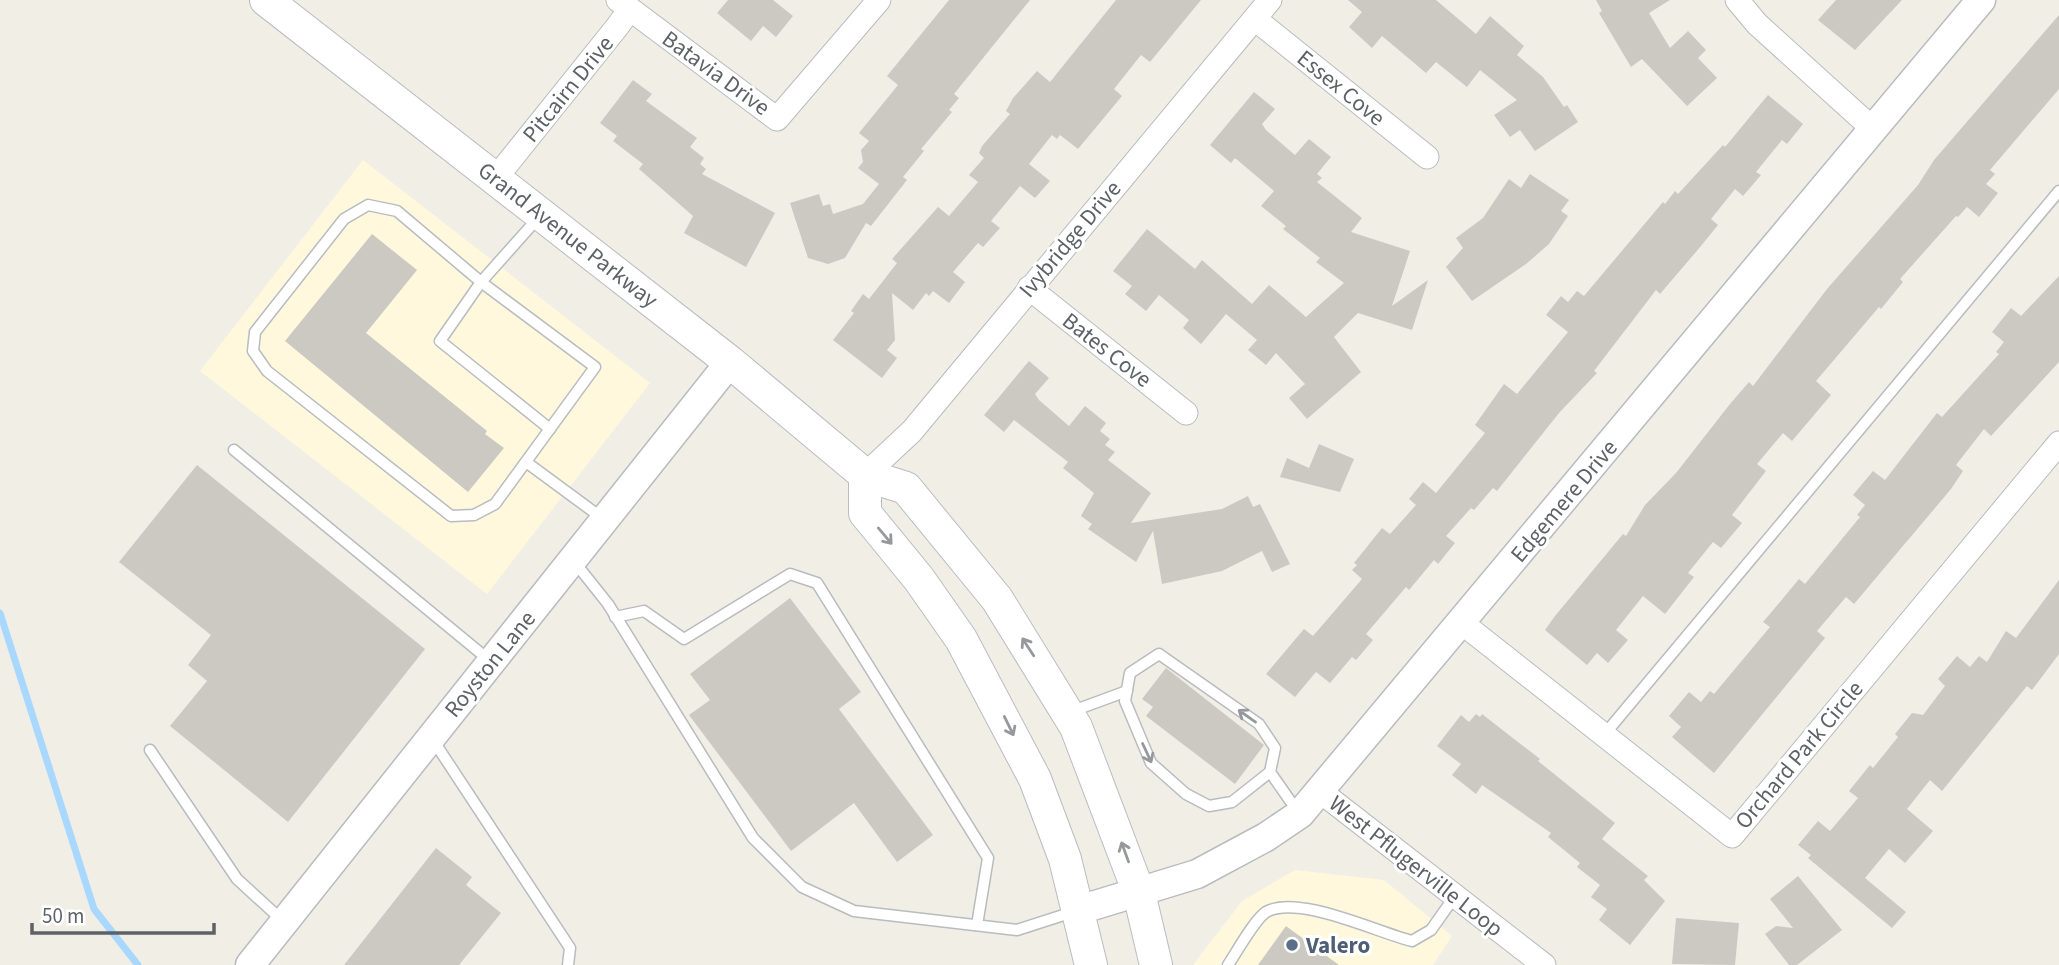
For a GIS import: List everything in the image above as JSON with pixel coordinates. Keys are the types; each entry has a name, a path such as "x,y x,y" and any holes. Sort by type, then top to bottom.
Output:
{"main road":[{"name":"Grand Avenue Parkway","path":"266,0 730,362 865,475 906,488 997,599 1068,713 1104,796 1139,892 1156,965"},
{"path":"865,475 866,513 919,579 961,639 1035,779 1065,859 1091,965"}],"street":[{"name":"Batavia Drive","path":"624,5 778,119 879,0"},
{"name":"Ivybridge Drive","path":"865,475 912,431 1270,0"},
{"path":"1737,0 1757,24 1873,129"},
{"name":"Edgemere Drive","path":"1079,910 1197,874 1265,837 1300,814 1981,0"},
{"name":"Pitcairn Drive","path":"495,178 624,5"},
{"name":"Essex Cove","path":"1255,19 1427,157"},
{"name":"Bates Cove","path":"1029,288 1186,412"},
{"name":"Royston Lane","path":"250,965 730,362"},
{"name":"Orchard Park Circle","path":"1462,623 1732,836 2059,443"},
{"name":"West Pflugerville Loop","path":"1321,792 1544,965"}],"lane":[{"path":"1604,735 2059,191"},
{"path":"368,205 397,211 481,282 595,367 495,504 474,515 451,516 267,372 253,351 256,332 336,229 344,219 368,205"},
{"path":"541,214 481,282 440,341 550,429"},
{"path":"234,450 491,662"},
{"path":"526,462 605,519"},
{"path":"573,559 615,617 753,838 802,887 854,911 1017,930 1079,910"},
{"path":"615,617 644,611 684,639 790,574 817,583 988,858 977,925"},
{"path":"1159,654 1259,724 1275,748 1270,772 1232,802 1209,806 1186,794 1151,762 1125,701 1130,673 1159,654"},
{"path":"1068,713 1127,691"},
{"path":"431,738 569,948 568,965"},
{"path":"150,750 237,879 284,922"},
{"path":"1270,772 1300,814"},
{"path":"1228,965 1264,913 1285,906 1318,910 1412,941 1431,930 1455,895"}],"shaded area":[{"path":"363,160 650,383 487,594 200,371"},
{"path":"1295,870 1384,880 1452,936 1433,965 1193,965 1242,901"}],"building":[{"path":"728,0 773,0 793,16 776,37 763,26 751,41 717,13"},
{"path":"949,0 1030,0 954,94 959,98 949,110 952,112 921,149 924,151 903,177 907,180 871,226 866,223 845,258 828,264 808,258 790,203 819,194 823,206 830,204 833,214 863,204 879,184 858,168 863,162 861,150 869,141 859,133 898,85 887,76"},
{"path":"1116,0 1201,0 1150,62 1141,55 1114,89 1122,96 1078,149 1060,135 1057,139 1052,135 1029,164 1050,181 1035,198 1020,186 991,221 1000,228 983,247 978,243 953,272 965,282 949,303 933,291 929,296 926,293 913,310 892,293 895,340 887,350 897,358 882,378 833,340 854,313 851,311 863,294 869,299 897,263 892,259 938,207 949,216 978,182 969,175 984,158 979,153 982,146 1010,114 1006,111 1013,98 1037,71 1050,82"},
{"path":"1348,0 1436,0 1476,34 1490,16 1524,46 1517,55 1543,77 1578,122 1535,151 1520,130 1510,137 1494,115 1517,100 1480,70 1467,87 1436,62 1426,73 1382,36 1372,48 1349,27 1362,12"},
{"path":"1596,0 1670,0 1649,13 1670,48 1688,31 1706,50 1698,58 1717,78 1687,106 1642,59 1631,67 1599,13 1602,11"},
{"path":"1836,0 1902,0 1855,50 1818,20"},
{"path":"2059,15 2059,89 1990,170 1995,174 1986,184 1998,193 1979,217 1967,207 1956,216 1900,279 1903,282 1881,309 1879,307 1816,381 1831,395 1792,441 1783,433 1757,464 1766,471 1732,515 1742,523 1721,548 1713,542 1688,573 1694,577 1665,614 1643,596 1616,630 1628,640 1608,663 1597,653 1587,665 1545,630 1555,616 1623,534 1626,536 1645,505 1676,473 1730,404 1749,382 1753,386 1827,289 1918,185 1934,160"},
{"path":"633,80 652,94 646,101 697,138 690,147 704,158 700,164 706,169 702,174 775,213 746,267 684,233 693,216 639,169 643,164 613,141 617,136 600,123"},
{"path":"1254,92 1275,109 1262,124 1295,155 1309,139 1331,157 1317,174 1322,178 1317,182 1362,218 1351,232 1410,251 1392,306 1428,280 1412,330 1358,313 1334,337 1361,372 1307,419 1289,398 1305,384 1276,353 1266,365 1248,350 1257,340 1226,314 1201,344 1183,328 1189,320 1159,295 1146,311 1125,294 1132,286 1113,271 1147,229 1195,269 1202,260 1252,304 1269,285 1306,317 1344,283 1316,262 1320,258 1283,229 1286,226 1261,206 1274,191 1235,158 1231,163 1210,145"},
{"path":"1768,95 1803,124 1787,144 1782,140 1756,172 1761,175 1743,196 1735,189 1711,219 1718,225 1660,294 1656,290 1594,371 1597,373 1559,413 1497,491 1493,488 1446,536 1455,543 1438,564 1434,560 1409,590 1406,587 1366,634 1373,640 1356,660 1352,657 1330,683 1316,672 1295,697 1266,674 1304,629 1313,636 1362,579 1352,570 1357,565 1354,563 1382,528 1390,534 1416,505 1409,499 1423,482 1436,493 1485,433 1475,425 1504,384 1517,394 1568,332 1546,315 1561,296 1568,302 1577,291 1584,296 1663,202 1665,204 1675,191 1678,194 1723,145 1725,147"},
{"path":"1530,174 1569,200 1561,211 1568,216 1549,244 1526,264 1472,301 1446,267 1463,248 1456,238 1483,218 1509,179 1521,188"},
{"path":"372,234 417,270 366,333 487,431 485,434 504,448 468,492 285,341"},
{"path":"2059,276 2059,362 1991,436 1984,429 1956,465 1963,471 1951,489 1854,604 1846,597 1817,631 1825,638 1714,773 1672,737 1681,727 1669,716 1689,692 1701,702 1710,691 1714,694 1770,627 1763,622 1799,579 1805,584 1860,517 1857,515 1865,505 1853,495 1873,471 1885,480 1937,413 1942,417 1999,354 1996,352 2004,342 1992,332 2011,308 2021,316"},
{"path":"1029,361 1049,378 1035,394 1039,400 1069,426 1085,406 1106,423 1100,431 1110,439 1105,445 1115,452 1108,460 1151,493 1131,523 1222,509 1248,496 1253,507 1260,504 1290,564 1272,572 1262,551 1222,571 1162,584 1153,531 1136,562 1088,529 1092,524 1081,516 1094,493 1063,468 1068,462 1014,420 1004,432 984,415"},
{"path":"1319,444 1354,459 1340,492 1280,477 1287,458 1309,468"},
{"path":"197,465 425,649 288,822 170,726 207,681 188,665 211,635 119,562"},
{"path":"2059,580 2059,654 2032,690 2027,686 1942,791 1930,780 1907,809 1933,831 1905,863 1889,849 1865,878 1906,912 1892,928 1808,858 1811,855 1798,845 1818,821 1830,831 1858,798 1849,791 1870,765 1873,768 1898,737 1895,734 1912,713 1923,715 1945,686 1938,679 1957,656 1970,667 1979,656 1987,662 2006,631 2016,638"},
{"path":"790,598 861,692 839,709 933,835 897,862 854,803 791,851 689,715 710,700 690,674"},
{"path":"1166,668 1264,745 1235,784 1146,716 1153,707 1142,699"},
{"path":"1476,714 1480,717 1482,714 1540,759 1538,761 1615,823 1602,839 1648,876 1644,880 1665,901 1630,945 1599,920 1607,909 1591,897 1600,885 1577,867 1580,863 1548,837 1551,833 1482,785 1476,794 1452,775 1461,764 1437,746 1461,715 1469,722"},
{"path":"436,848 472,877 466,885 501,913 459,965 344,965"},
{"path":"1798,876 1842,930 1797,965 1789,965 1765,934 1776,926 1793,928 1770,899"},
{"path":"1676,918 1739,923 1735,965 1672,964"},
{"name":"Valero","path":"1286,926 1339,965 1258,965"}],"waterway":[{"path":"0,613 94,909 138,965"}],"place":[{"name":"Valero","path":"1292,945"}]}
